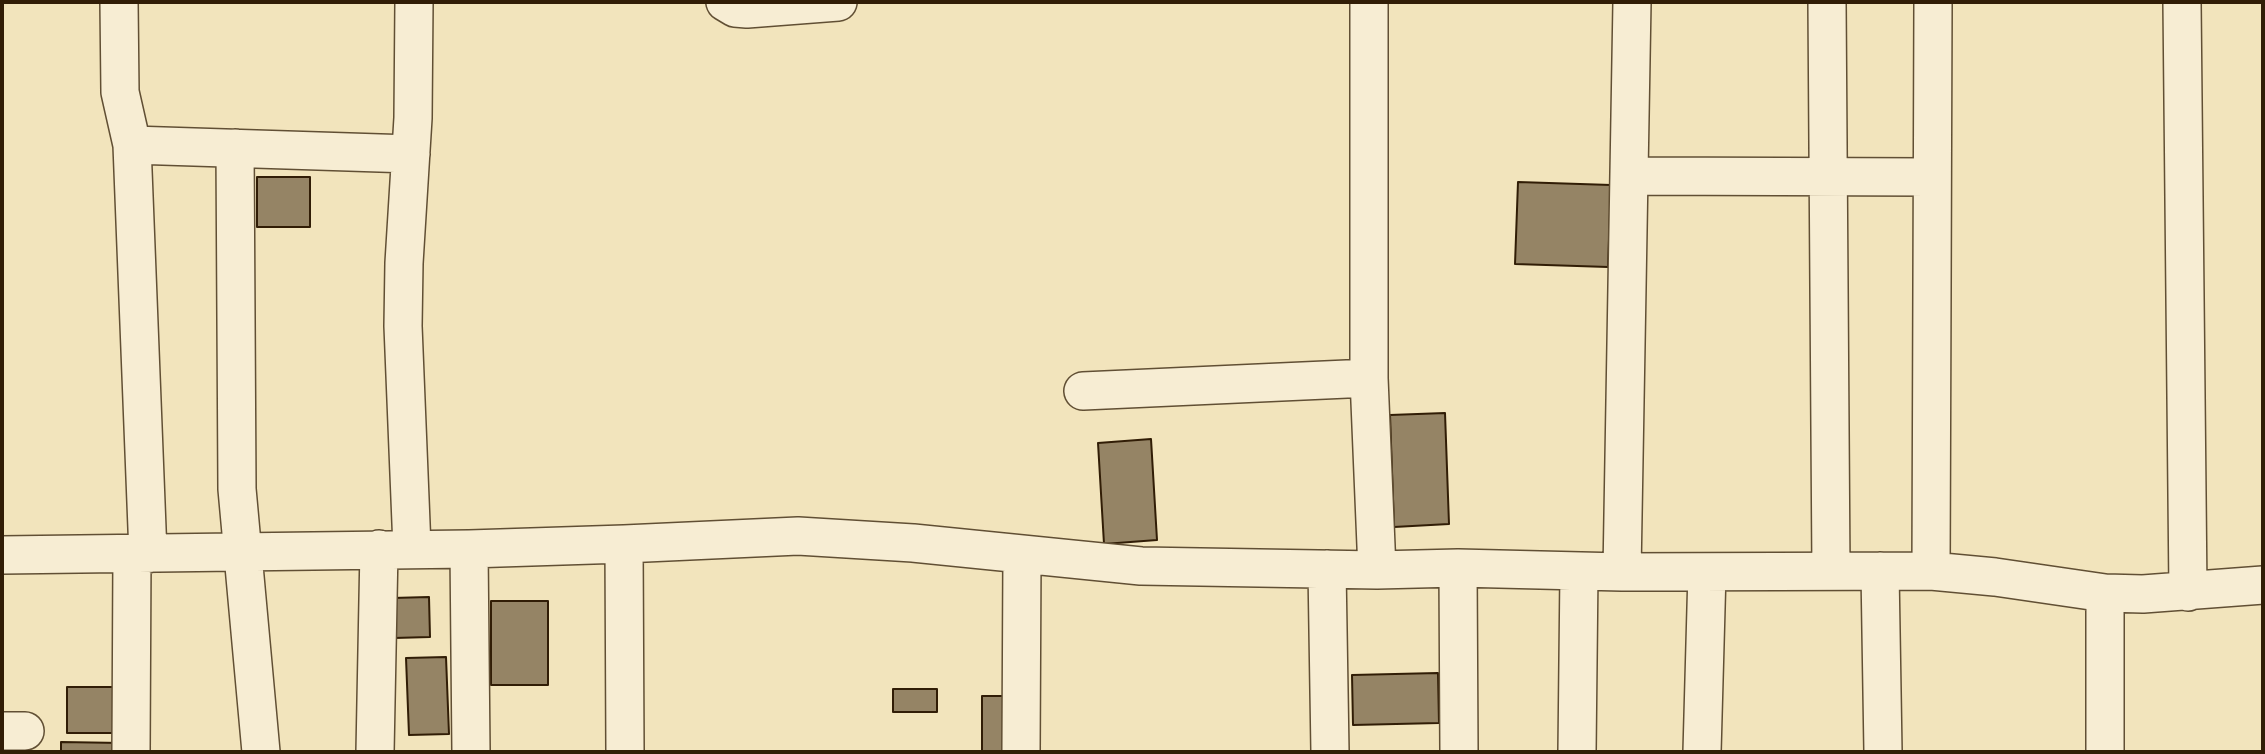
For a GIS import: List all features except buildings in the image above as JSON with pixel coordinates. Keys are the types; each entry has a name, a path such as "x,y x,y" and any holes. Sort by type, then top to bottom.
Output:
{"street":[{"path":"119,2 120,92 132,145 140,554 131,752"},
{"path":"375,752 395,548 411,154 414,2"},
{"path":"725,2 735,8 747,9 838,2"},
{"path":"1369,2 1369,377 1377,570"},
{"path":"1622,572 1632,2"},
{"path":"1828,2 1831,570"},
{"path":"1931,572 1933,2"},
{"path":"2182,2 2188,592"},
{"path":"132,145 411,154"},
{"path":"235,148 237,489 261,752"},
{"path":"1630,176 1931,177"},
{"path":"1083,391 1369,377"},
{"path":"2,555 469,549 798,536 901,542 1141,566 1377,570 1458,568 1579,572 1931,572 1995,577 2105,593 2143,594 2263,585"},
{"path":"624,544 625,752"},
{"path":"469,549 471,752"},
{"path":"1021,752 1022,555"},
{"path":"1458,568 1459,752"},
{"path":"1327,569 1330,752"},
{"path":"1881,571 1883,752"},
{"path":"1577,752 1579,572"},
{"path":"1702,752 1707,572"},
{"path":"2105,593 2105,752"}]}
